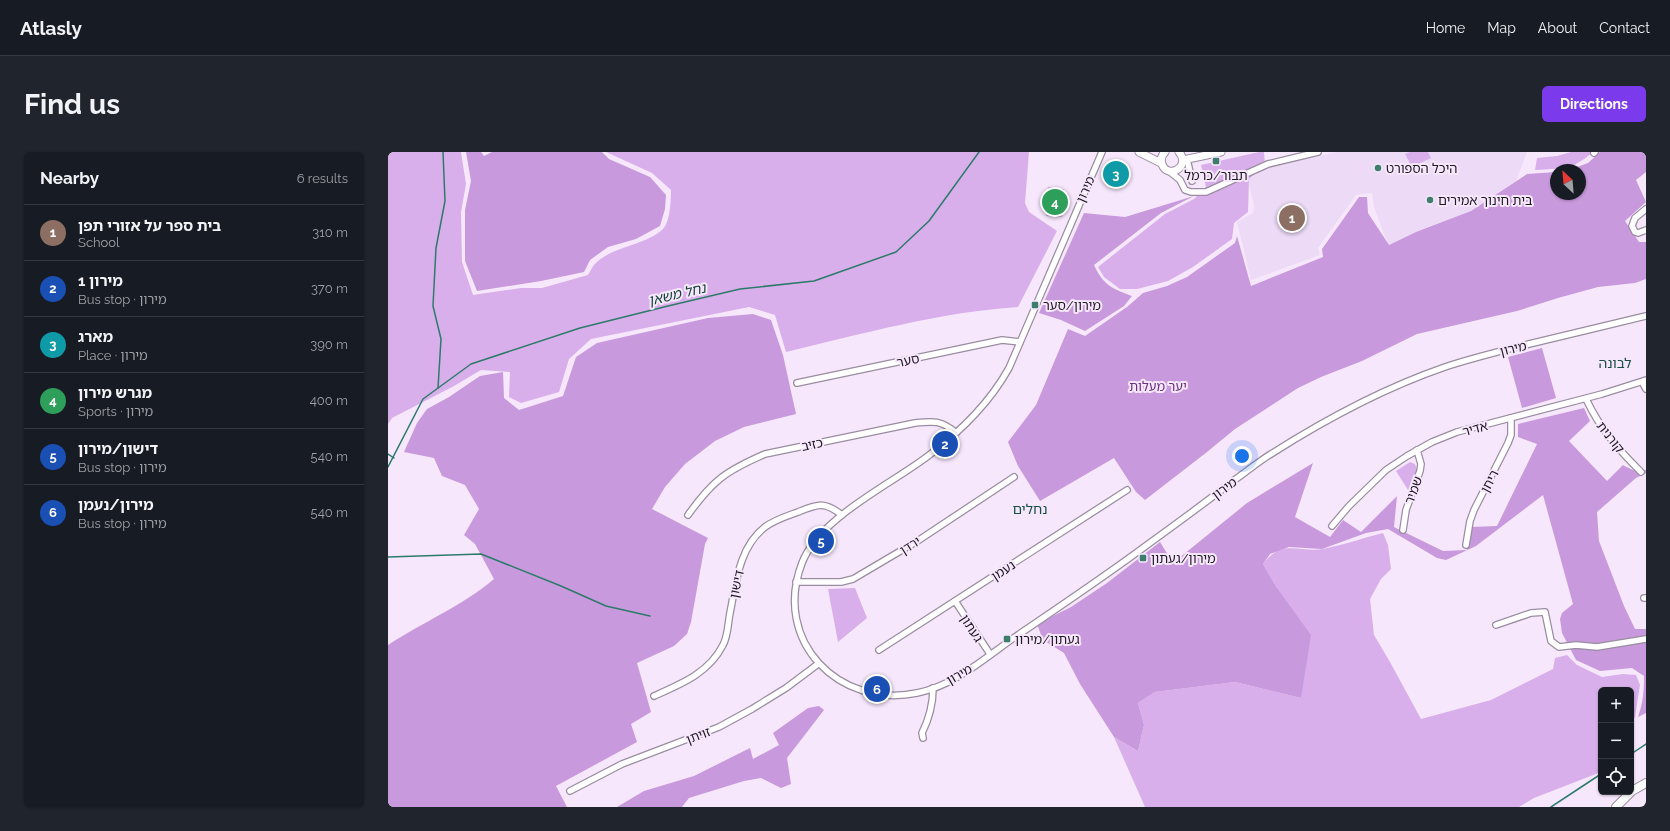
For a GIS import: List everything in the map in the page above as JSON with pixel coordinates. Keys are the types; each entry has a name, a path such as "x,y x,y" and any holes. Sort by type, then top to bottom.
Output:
{"main road":[{"path":"1616,807 1632,791 1646,783"}],"street":[{"name":"מירון","path":"1102,152 1009,368 998,387 983,406 956,433 928,456 842,515 821,534 803,561 796,582 795,609 798,627 806,645 818,664 847,684 863,691 878,695 897,696 920,693 956,678 1146,546 1268,456 1331,418 1381,393 1445,367 1493,353 1646,316"},
{"path":"1139,152 1161,163 1165,169 1180,180 1185,190 1191,192 1206,192 1268,164 1318,152"},
{"path":"1161,163 1165,152"},
{"path":"1179,152 1192,181"},
{"path":"1168,171 1175,171 1184,162 1221,152"},
{"path":"1180,180 1184,162"},
{"path":"1646,209 1635,218 1632,226 1635,232 1638,233 1646,230"},
{"name":"סער","path":"797,383 1002,340 1020,342"},
{"path":"1644,381 1646,389"},
{"name":"אדיר","path":"1332,526 1372,482 1386,470 1432,442 1457,432 1644,381"},
{"name":"קורנית","path":"1586,398 1604,432 1619,450 1641,472"},
{"name":"ריחן","path":"1466,545 1470,521 1474,510 1511,435 1511,418"},
{"name":"כזיב","path":"688,515 704,493 722,476 741,464 765,454 931,421 942,423 956,433"},
{"name":"שמיר","path":"1403,530 1406,510 1420,471 1421,464 1417,450"},
{"name":"ירדן","path":"796,582 841,582 853,579 919,540 1014,478"},
{"name":"נעמן","path":"879,650 1127,490"},
{"name":"דישון","path":"654,696 685,682 711,664 724,644 742,559 752,542 765,527 816,504 826,505 842,515"},
{"name":"געתון","path":"955,601 990,654"},
{"path":"1496,624 1531,613 1545,612 1551,641 1559,647 1576,645 1597,647 1646,639"},
{"name":"זויתן","path":"570,791 622,764 719,727 775,695 818,664"},
{"path":"923,738 922,732 933,700 933,688"}],"shaded area":[{"path":"388,152 461,152 466,184 461,212 462,262 473,295 521,288 542,288 588,275 593,266 609,254 656,235 663,229 669,216 671,190 652,173 606,152 1029,152 1025,203 1029,212 1057,231 1018,307 930,319 872,331 786,352 775,315 749,307 591,339 569,359 559,392 521,403 509,397 510,372 481,370 454,386 392,418 388,424"},
{"path":"1264,152 1265,165 1249,179 1248,212 1234,223 1232,239 1193,267 1168,281 1137,289 1120,289 1104,277 1098,267 1165,214 1194,199 1206,187 1201,165"},
{"path":"1337,152 1527,152 1516,181 1471,211 1416,232 1388,245 1374,207 1372,193 1356,195 1318,248 1320,255 1251,280 1237,222 1253,213 1254,205 1247,177 1267,168"},
{"path":"1410,152 1428,152 1431,158 1412,167 1405,154"},
{"path":"1571,152 1593,152 1577,164 1550,164 1550,169 1535,170 1537,158 1557,156"},
{"path":"1048,187 1064,189 1062,217 1046,216"},
{"path":"1410,462 1415,464 1417,470 1410,490 1408,490 1396,471"},
{"path":"1383,533 1388,545 1391,569 1381,579 1370,599 1374,635 1421,719 1491,700 1553,669 1555,658 1567,655 1577,665 1602,677 1623,674 1636,675 1640,685 1634,718 1634,687 1598,687 1598,773 1534,798 1519,807 1145,807 1114,737 1138,751 1144,725 1138,703 1155,692 1235,682 1301,698 1277,588 1263,564 1277,551 1284,549 1291,548 1314,550 1338,546"},
{"path":"855,588 867,618 838,642 828,589"}],"green space":[{"path":"466,152 481,152 484,156 492,152 602,152 609,159 650,177 666,195 665,209 660,226 636,239 608,247 590,260 584,272 541,281 477,291 465,261 465,210 471,181"},
{"name":"יער מעלות","path":"1600,152 1646,152 1646,172 1636,180 1646,202 1625,221 1639,242 1646,242 1646,279 1635,283 1598,287 1517,311 1417,334 1362,361 1298,388 1235,429 1145,500 1136,492 1114,458 1040,501 1018,466 1008,442 1036,405 1068,329 1085,336 1127,307 1143,293 1167,286 1187,277 1235,243 1237,236 1251,286 1323,257 1322,249 1359,197 1367,197 1368,213 1389,245 1416,232 1471,211 1527,174 1550,172 1550,200 1586,200 1585,164"},
{"path":"1194,196 1161,213 1094,265 1097,272 1105,282 1119,291 1132,296 1124,306 1085,331 1061,320 1039,313 1084,213 1125,217"},
{"path":"753,314 771,320 783,355 796,414 744,427 715,441 685,464 665,487 652,509 708,538 705,544 691,622 687,634 674,646 637,663 651,712 631,724 637,742 556,786 567,807 388,807 388,645 456,606 482,589 494,579 475,544 464,535 479,509 465,485 442,476 434,458 404,452 417,423 427,409 449,397 480,376 503,372 504,398 519,410 563,396 576,357 597,343 708,318"},
{"path":"1542,348 1556,398 1522,408 1508,357"},
{"path":"1584,408 1590,421 1569,441 1607,481 1623,465 1637,471 1646,470 1646,473 1636,478 1597,512 1599,541 1624,606 1635,629 1646,629 1646,713 1638,717 1643,697 1644,676 1632,668 1600,671 1576,660 1562,633 1560,619 1562,613 1573,604 1543,495 1476,546 1446,560 1437,558 1388,529 1366,533 1322,549 1289,547 1270,554 1263,564 1277,588 1311,635 1301,698 1235,682 1155,692 1138,703 1144,725 1138,751 1114,737 1080,684 1064,653 1043,640 1037,624 1071,607 1107,583 1160,542 1173,563 1247,503 1313,463 1295,517 1330,537 1343,520 1361,532 1397,496 1394,527 1443,551 1467,550 1471,527 1497,526 1537,444 1518,437 1518,424"},
{"path":"819,706 824,710 787,758 791,784 781,788 761,778 744,781 689,798 682,807 617,807 644,791 694,776 750,748 753,759 779,745 773,733 808,708"}],"waterway":[{"path":"438,388 441,339 433,306 436,248 445,201 443,152"},
{"name":"נחל משאן","path":"388,467 423,399 471,364 580,328 668,306 740,289 814,281 896,252 929,221 979,152"},
{"name":"נחל משאן","path":"388,454 394,458"},
{"path":"388,557 481,554 606,606 650,616"},
{"path":"1634,752 1646,744"},
{"path":"1551,807 1598,776"}],"place":[{"name":"תבור/כרמל","path":"1216,161"},
{"name":"היכל הספורט","path":"1378,168"},
{"name":"מארג","path":"1116,174"},
{"name":"בית חינוך אמירים","path":"1430,200"},
{"name":"מגרש מירון","path":"1055,202"},
{"name":"בית ספר על אזורי תפן","path":"1292,218"},
{"name":"מירון/סער","path":"1035,305"},
{"name":"מירון 1","path":"945,444"},
{"name":"דישון/מירון","path":"821,541"},
{"name":"מירון/געתון","path":"1143,558"},
{"name":"געתון/מירון","path":"1007,639"},
{"name":"מירון/נעמן","path":"877,689"}],"district":[{"name":"לבונה","path":"1615,363"},
{"name":"נחלים","path":"1030,509"}]}
